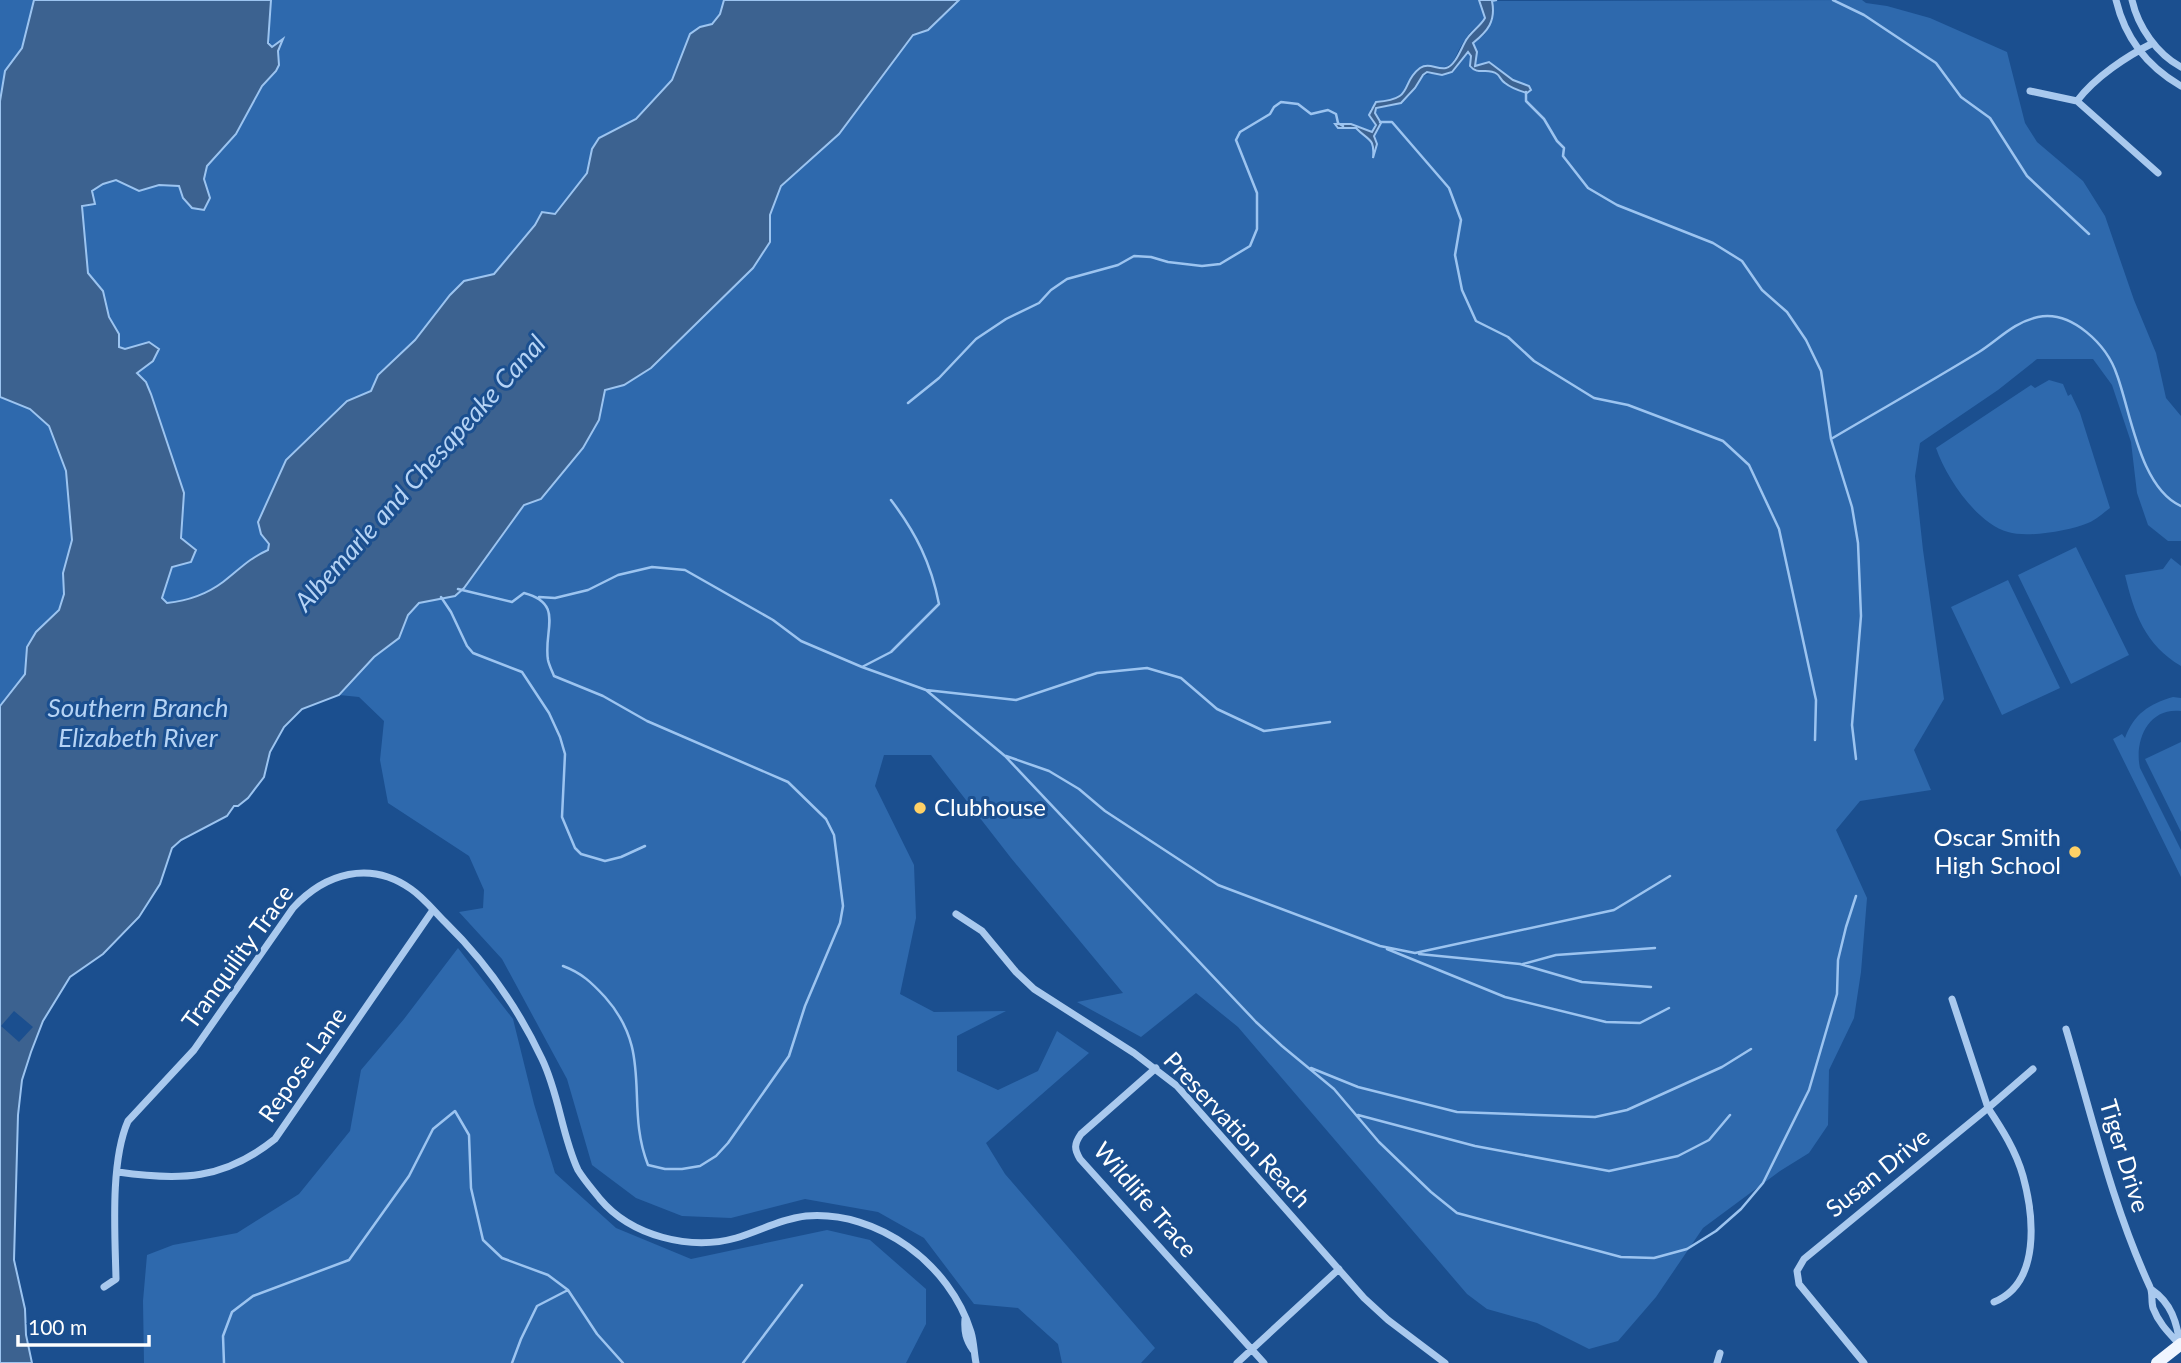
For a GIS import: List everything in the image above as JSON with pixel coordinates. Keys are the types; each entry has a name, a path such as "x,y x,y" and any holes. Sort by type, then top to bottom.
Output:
{"main road":[{"path":"2157,1363 2181,1345"}],"street":[{"path":"2116,0 2127,30 2139,50 2163,75 2181,86"},
{"path":"2132,0 2141,25 2153,43 2181,67"},
{"path":"2077,101 2084,92 2139,50 2153,43"},
{"path":"2030,91 2077,101 2158,173"},
{"name":"Tranquility Trace","path":"104,1287 116,1279 118,1172 123,1132 128,1121 194,1050 293,908 309,891 347,874 375,875 411,889 485,965 522,1020 544,1062 579,1170 602,1202 614,1212 646,1231 686,1242 730,1240 775,1222 797,1217 832,1216 886,1233 919,1255 945,1282 965,1318 964,1329 967,1341 974,1351 976,1363"},
{"name":"Repose Lane","path":"118,1172 165,1178 215,1172 245,1161 275,1139 433,910"},
{"name":"Preservation Reach","path":"956,914 982,931 1034,989 1156,1068 1177,1086 1364,1298 1388,1320 1445,1363"},
{"path":"1952,999 1988,1108 2011,1145 2022,1175 2031,1229 2024,1273 2005,1298 1994,1302"},
{"name":"Tiger Drive","path":"2066,1029 2122,1219 2134,1253 2152,1290 2152,1306 2165,1331 2181,1345"},
{"name":"Wildlife Trace","path":"1156,1068 1081,1134 1075,1142 1075,1150 1080,1159 1264,1363"},
{"name":"Susan Drive","path":"1864,1363 1799,1284 1797,1271 1804,1259 2033,1069"},
{"path":"1237,1363 1339,1269"},
{"name":"Tiger Drive","path":"2152,1290 2165,1299 2177,1325 2181,1345"},
{"path":"1717,1363 1720,1353"}],"shaded area":[{"path":"0,0 39,0 0,121"},
{"path":"271,0 724,0 720,14 712,24 700,27 690,34 672,80 636,119 599,138 592,149 587,173 555,214 542,212 535,225 494,274 464,281 415,340 378,375 371,391 347,401 261,534 270,544 268,550 210,590 188,599 166,603 162,598 172,566 190,562 181,538 184,493 151,394 146,382 137,372 153,361 149,342 125,349 119,347 119,334 109,317 103,291 88,273 82,205 94,204 92,192 102,184 116,180 139,191 159,185 179,186 183,198 210,198 204,179 207,166 236,134 262,86 279,65 278,51 281,40 272,48 267,36"},
{"path":"959,0 1479,0 1485,18 1469,34 1452,63 1448,66 1418,69 1403,94 1370,109 1376,126 1372,132 1351,124 1338,128 1356,128 1371,141 1374,152 1377,144 1374,136 1381,123 1375,113 1376,108 1406,99 1424,75 1442,75 1468,52 1471,56 1470,66 1478,72 1495,74 1503,82 1529,86 1513,80 1489,62 1475,66 1473,43 1485,34 1492,1 1862,0 1930,18 2007,52 2025,123 2037,142 2083,181 2105,216 2134,300 2156,353 2166,398 2181,416 2181,541 2168,541 2148,525 2137,493 2131,442 2112,385 2093,359 2037,359 1998,390 1920,443 1915,476 1944,699 1914,750 1931,790 1860,801 1836,830 1867,898 1854,1018 1829,1070 1828,1125 1809,1153 1703,1228 1656,1297 1618,1341 1589,1349 1537,1323 1487,1309 1467,1294 1238,1027 1196,993 1141,1037 1077,1002 1123,993 1011,858 931,755 884,755 875,786 914,865 916,918 900,994 934,1012 1006,1011 957,1036 957,1071 998,1090 1038,1071 1057,1031 1089,1053 986,1143 1005,1174 1155,1348 1141,1363 1062,1363 1058,1344 1018,1308 974,1304 924,1238 878,1212 805,1199 731,1218 682,1216 636,1198 592,1165 567,1079 502,959 459,912 483,908 484,890 469,856 388,803 380,760 384,721 359,697 339,695 374,657 399,638 408,615 419,603 455,596 464,588 524,505 541,499 599,420 605,390 624,385 770,242 770,215 781,186 839,134 913,35 928,30"},
{"path":"2049,380 2063,384 2068,396 2071,394 2080,413 2110,508 2091,522 2070,529 2016,534 1996,527 1974,509 1955,485 1936,448 2031,385 2035,388"},
{"path":"0,396 33,399 69,455 76,587 0,729"},
{"path":"2076,547 2129,655 2071,684 2018,575"},
{"path":"2171,558 2181,566 2181,666 2158,648 2143,627 2132,602 2125,575 2163,569"},
{"path":"2008,580 2060,688 2002,715 1951,607"},
{"path":"2173,697 2181,698 2181,711 2160,714 2152,720 2142,737 2139,758 2140,768 2181,850 2181,877 2113,739 2122,734 2125,738 2133,722 2143,711"},
{"path":"2181,742 2181,832 2145,759"},
{"path":"458,948 513,1019 534,1104 555,1173 616,1228 691,1259 827,1230 870,1240 926,1289 926,1324 906,1363 144,1363 143,1301 147,1255 173,1245 237,1233 299,1194 350,1131 361,1070"}],"water":[{"name":"Southern Branch Elizabeth River","path":"34,0 271,0 268,43 272,47 283,39 278,51 279,65 276,71 262,86 236,134 207,166 204,179 210,198 204,210 192,208 183,198 179,186 159,185 139,191 116,180 92,191 95,204 82,206 88,273 103,291 109,317 119,334 119,347 125,349 149,342 159,349 153,361 137,373 146,382 151,394 184,493 181,538 196,550 191,562 172,567 162,598 167,603 189,599 210,590 268,550 269,544 261,534 258,522 286,460 347,401 371,391 378,375 415,340 464,281 494,274 535,225 542,212 555,214 587,173 592,149 599,138 636,119 672,80 690,34 700,27 712,24 720,14 724,0 959,0 928,30 913,35 839,134 781,186 770,215 770,242 753,268 651,368 624,385 605,390 599,420 583,448 541,499 524,505 464,588 455,596 419,603 408,615 399,638 374,657 339,695 302,709 284,727 270,752 264,777 248,798 234,806 227,816 181,840 172,848 160,884 139,917 103,954 70,977 43,1021 31,1052 22,1080 18,1115 14,1260 25,1309 26,1335 32,1363 0,1363 0,706 25,674 27,647 36,632 59,610 64,594 63,573 72,540 66,471 49,426 30,409 0,397 0,101 5,71 22,48"},
{"path":"1479,0 1497,0 1492,1 1490,25 1473,43 1477,52 1475,66 1489,62 1513,80 1529,86 1531,90 1527,93 1510,86 1493,72 1473,69 1468,52 1452,72 1442,75 1427,72 1401,103 1376,108 1375,113 1381,123 1374,136 1377,144 1373,158 1372,143 1356,128 1338,128 1335,124 1351,124 1372,132 1376,125 1369,115 1376,102 1397,98 1420,68 1449,67 1467,38 1485,18"}],"pier":[{"path":"14,1011 33,1027 19,1042 1,1026"}],"waterway":[{"path":"1833,0 1864,15 1936,63 1961,97 1990,118 2027,176 2089,234"},
{"path":"1526,92 1526,101 1544,119 1564,148 1563,156 1588,188 1617,205 1713,243 1742,261 1762,290 1787,312 1806,340 1821,371 1831,439 1852,507 1858,543 1861,616 1852,725 1856,759"},
{"path":"908,403 939,378 976,339 1006,319 1039,303 1067,279 1118,265 1134,256 1202,266 1220,264 1250,246 1257,229 1257,193 1236,140 1240,132 1270,114 1281,102 1298,104 1311,114 1328,110 1336,114 1338,123 1343,126"},
{"path":"1380,122 1392,122 1449,188 1461,220 1455,255 1462,290 1476,321 1508,337 1534,361 1594,398 1628,405 1723,441 1749,465 1779,529 1816,700 1815,740"},
{"path":"1831,439 1979,352 2021,323 2051,316 2075,324 2105,352 2117,375 2146,467 2167,497 2181,506"},
{"path":"862,667 891,652 939,604 932,575 921,549 891,500"},
{"path":"539,597 555,598 588,590 618,575 652,567 685,570 773,620 801,641 926,690 1005,756 1256,1022 1334,1089 1379,1142 1431,1192 1457,1213 1621,1257 1654,1258 1687,1249 1716,1231 1741,1209 1763,1183 1809,1090 1837,994 1838,960 1856,896"},
{"path":"458,589 512,602 524,593 537,598 544,604 550,619 547,649 554,676 603,696 647,721 788,782 826,819 834,835 843,906 840,923 805,1006 789,1056 728,1143 716,1156 700,1166 665,1169 648,1165 641,1143 634,1059 629,1038 620,1018 605,997 586,979 563,966"},
{"path":"441,597 473,653 522,672 549,713 565,754 562,817 575,848 581,854 605,861 645,846"},
{"path":"926,690 1016,700 1097,673 1147,668 1181,678 1217,709 1264,731 1330,722"},
{"path":"1006,756 1049,771 1079,789 1105,811 1218,885 1380,946 1415,953 1614,910 1670,876"},
{"path":"1523,964 1556,955 1655,948"},
{"path":"1387,949 1505,997 1606,1022 1640,1023 1669,1008"},
{"path":"1419,954 1520,964 1582,982 1651,987"},
{"path":"1311,1068 1358,1087 1457,1112 1595,1117 1627,1110 1722,1067 1751,1049"},
{"path":"224,1363 223,1336 232,1312 253,1296 349,1260 409,1176 433,1129 455,1111 469,1135 471,1188 483,1240 502,1258 548,1275 568,1290 597,1334 623,1363"},
{"path":"1358,1115 1475,1146 1609,1171 1678,1156 1709,1140 1730,1115"},
{"path":"743,1363 802,1285"},
{"path":"512,1363 537,1306 568,1290"}],"place":[{"name":"Clubhouse","path":"920,808"},
{"name":"Oscar Smith High School","path":"2075,852"}],"water label":[{"name":"Albemarle and Chesapeake Canal","path":"420,473"}]}
